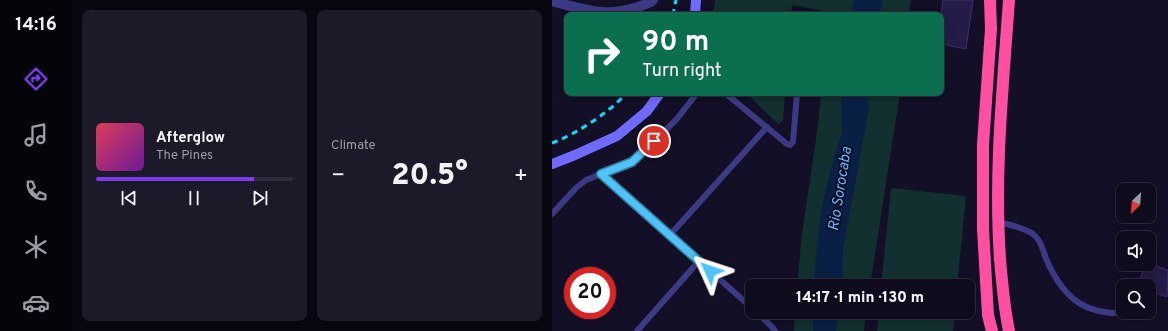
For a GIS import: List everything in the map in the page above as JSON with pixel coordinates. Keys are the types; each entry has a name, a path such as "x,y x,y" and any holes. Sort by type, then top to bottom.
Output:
{"highway":[{"path":"990,0 991,30 984,145 982,229 988,315 992,331"},
{"path":"1008,331 1004,306 998,222 999,150 1009,0"}],"main road":[{"path":"695,12 696,0"},
{"path":"552,164 617,136 647,111 658,96"}],"street":[{"path":"622,12 636,9 653,0"},
{"path":"552,1 587,11 602,12"}],"lane":[{"path":"552,214 576,188 586,180 632,162 676,120 695,96"},
{"path":"729,96 790,145 793,142 797,96"},
{"path":"670,235 767,127"},
{"path":"601,174 745,302"},
{"path":"998,222 1017,227 1033,234 1041,243 1046,260 1053,274 1064,290 1074,300 1085,307 1109,313 1116,313"},
{"path":"638,331 699,261"},
{"path":"764,319 775,331"}],"green space":[{"path":"715,0 911,0 909,12 829,12 792,5 791,12 713,12"},
{"path":"749,96 785,96 783,121 778,124"},
{"path":"821,96 900,96 871,279 798,279 802,234 818,125"},
{"path":"891,188 966,196 958,279 882,279"},
{"path":"795,319 865,319 864,331 794,331"},
{"path":"878,319 954,319 953,331 877,331"}],"water":[{"path":"854,0 882,0 880,12 852,12"},
{"name":"Rio Sorocaba","path":"841,96 867,96 869,108 843,249 843,279 814,279 822,207 830,171 842,132"},
{"path":"813,319 838,319 836,331 813,331"}],"building":[{"path":"943,0 973,0 966,49 944,45 944,12 941,12"},
{"path":"1156,266 1168,270 1167,297 1156,293 1156,279 1140,279 1143,271 1156,271"}],"railway":[{"path":"674,12 676,0"},
{"path":"552,143 572,134 592,122 624,96"}],"route":[{"path":"654,141 632,162 601,174 710,271"}]}
